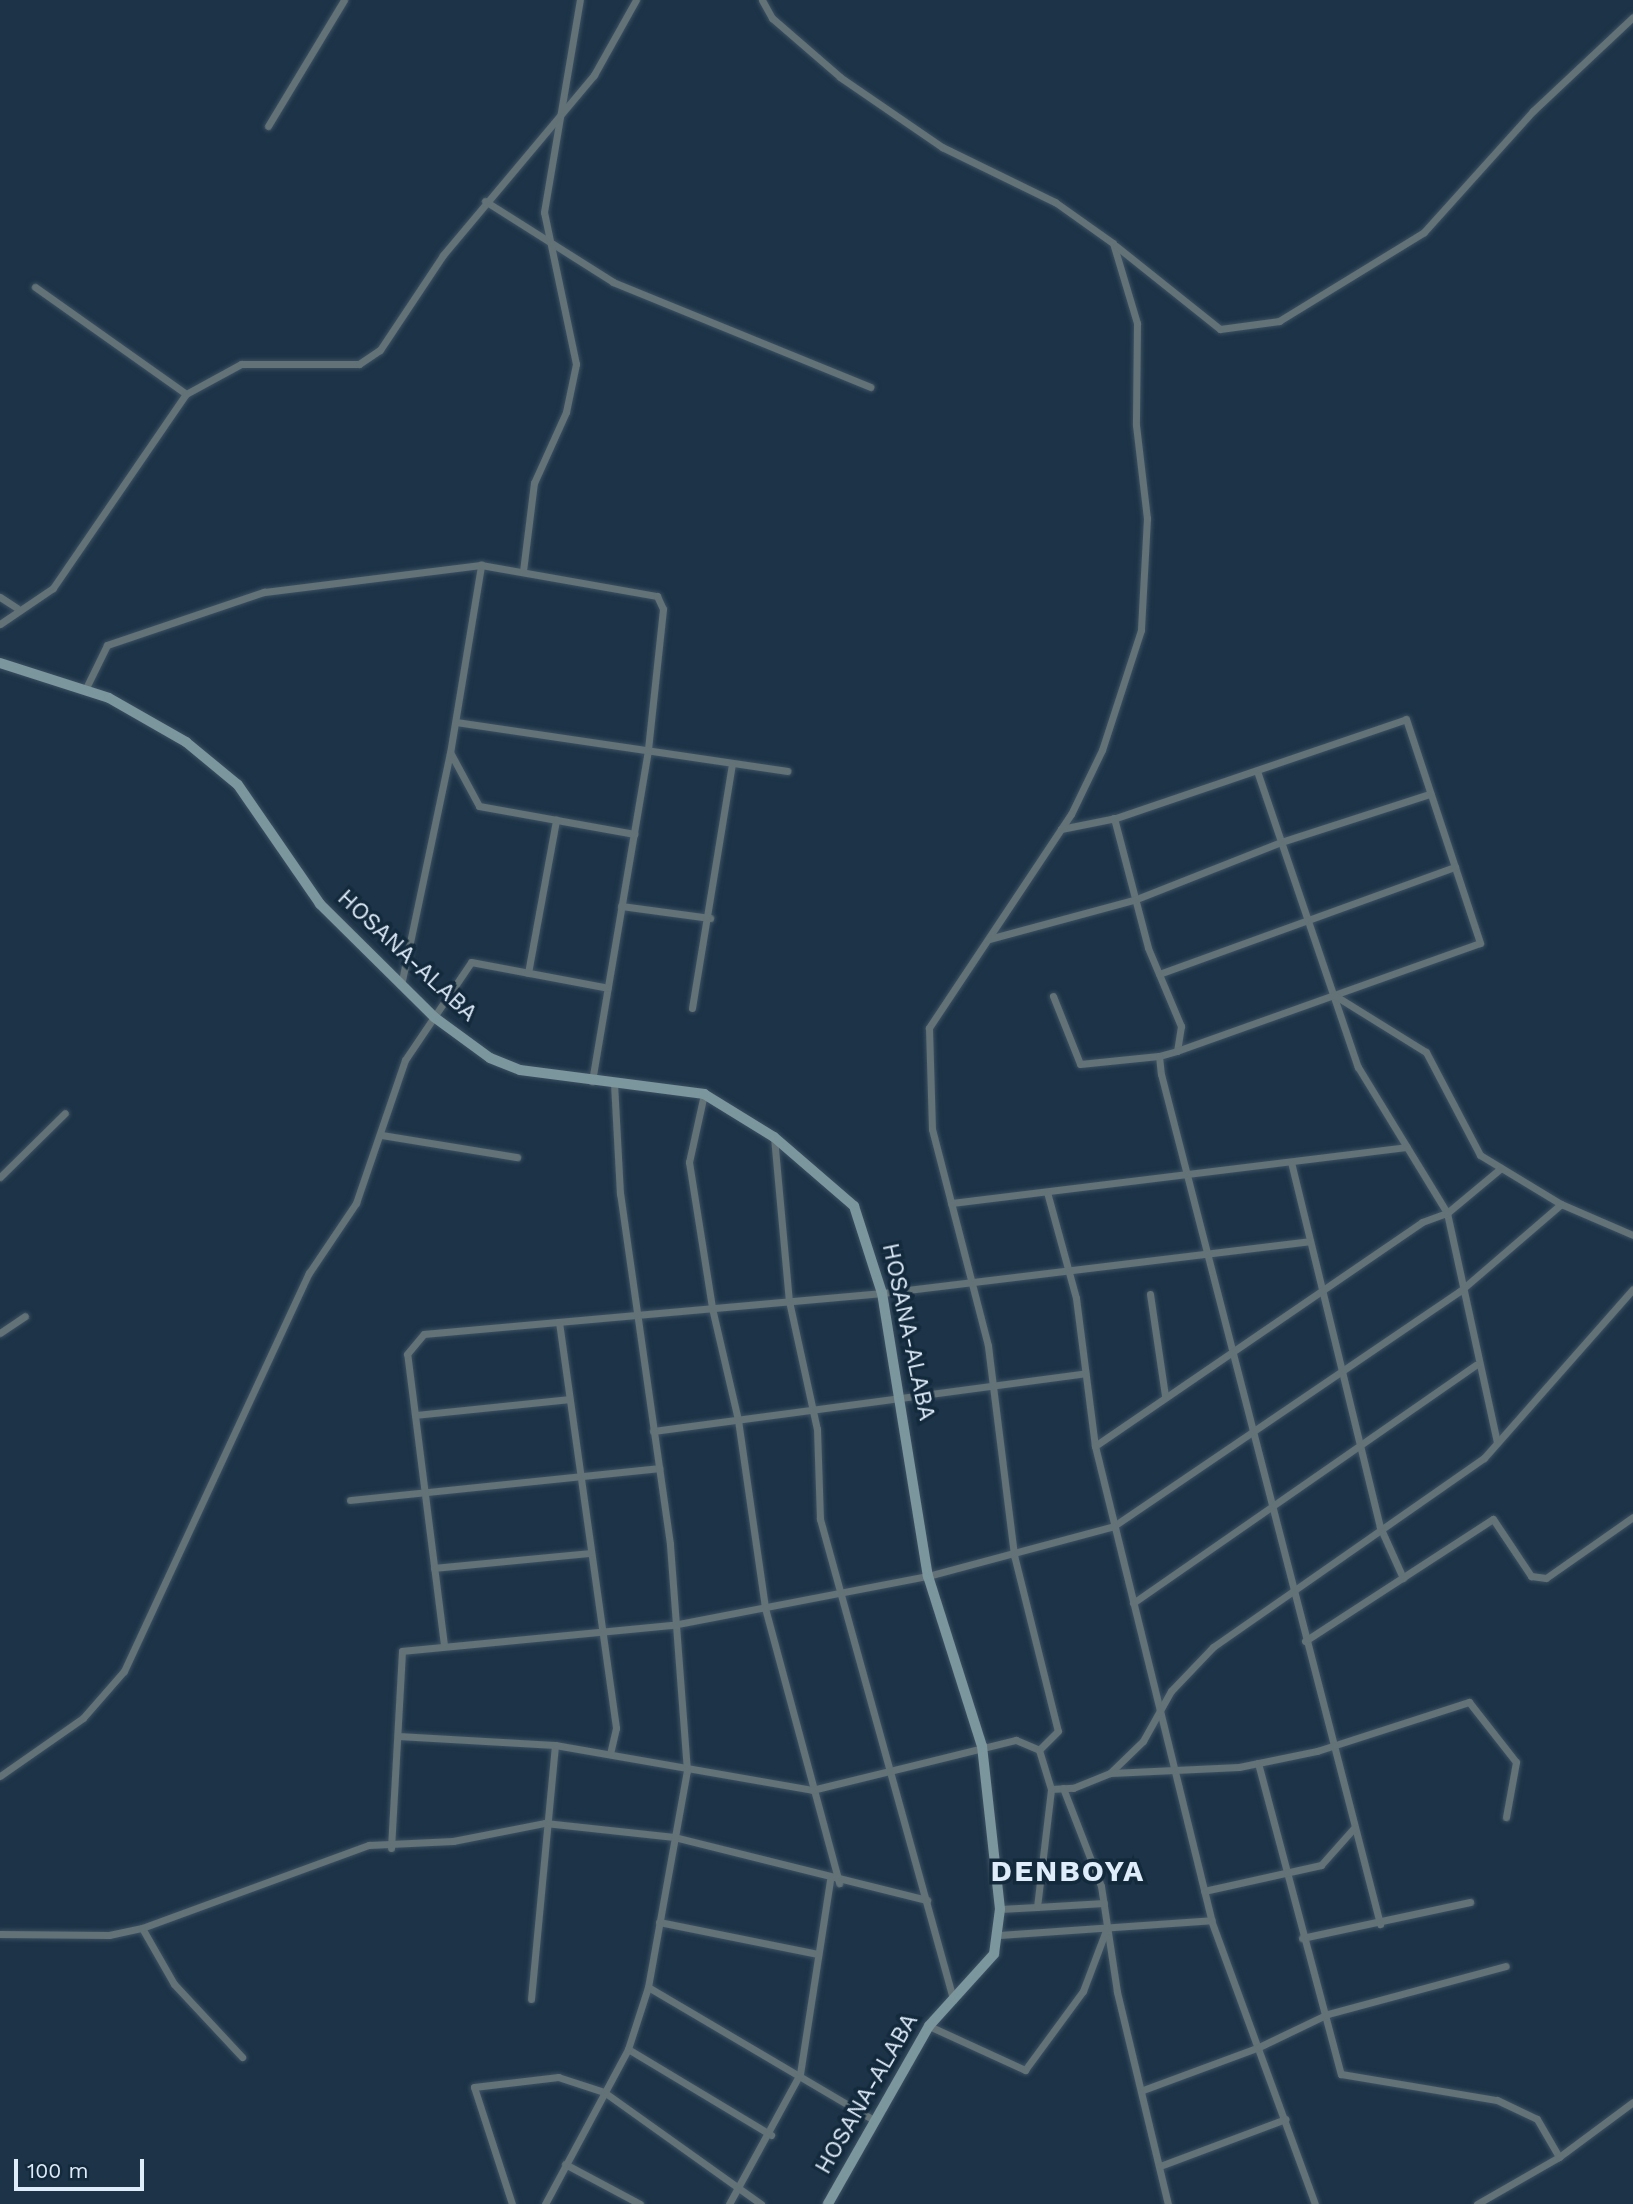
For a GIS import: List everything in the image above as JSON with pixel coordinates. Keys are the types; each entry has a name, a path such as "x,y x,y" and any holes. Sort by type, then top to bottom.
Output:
{"main road":[{"name":"HOSANA-ALABA","path":"0,663 85,690 186,742 238,785 320,904 434,1017 490,1058 592,1082 704,1094 774,1137 854,1206 882,1293 902,1399 928,1576 982,1746 1000,1909 999,1935 993,1954 929,2026 828,2204"}],"street":[{"path":"268,126 344,0"},
{"path":"523,571 534,484 566,412 576,364 547,237 544,212 557,117 580,0"},
{"path":"0,624 17,608 52,588 73,562 186,394 241,364 359,364 380,350 485,201 594,75 636,0"},
{"path":"762,0 772,18 840,77 942,148 1055,202 1113,243 1220,329 1279,321 1424,232 1533,111 1633,17"},
{"path":"485,201 547,237 613,282 870,387"},
{"path":"1039,1750 1058,1731 1014,1555 993,1386 971,1280 932,1129 929,1028 1061,830 1102,750 1141,630 1147,517 1136,425 1138,323 1113,243"},
{"path":"35,287 186,394"},
{"path":"401,985 456,722 481,565"},
{"path":"85,690 107,645 264,592 481,565 657,596 663,609 648,750 592,1082"},
{"path":"0,597 17,608"},
{"path":"1053,996 1080,1064 1159,1056 1480,943 1406,719 1114,818 1061,830"},
{"path":"456,722 787,771"},
{"path":"450,753 479,806 634,834"},
{"path":"692,1009 710,918 732,763"},
{"path":"1256,771 1358,1067 1447,1213 1460,1292 1497,1442"},
{"path":"988,940 1134,900 1281,842 1430,794"},
{"path":"1114,818 1134,900 1159,974 1181,1026 1177,1051"},
{"path":"528,973 556,820"},
{"path":"1159,974 1309,923 1455,867"},
{"path":"621,906 710,918"},
{"path":"0,1776 83,1718 124,1671 309,1273 356,1202 382,1135 405,1060 471,962 608,988"},
{"path":"1334,995 1426,1052 1480,1155 1561,1204 1633,1235"},
{"path":"1159,1056 1230,1349 1380,1924"},
{"path":"545,2204 628,2049 648,1987 687,1771 659,1468 635,1315 614,1084"},
{"path":"704,1094 689,1162 712,1308 738,1420 765,1608 839,1883"},
{"path":"0,1177 65,1113"},
{"path":"382,1135 517,1157"},
{"path":"774,1137 789,1301 814,1410 820,1519 953,2000"},
{"path":"951,1203 1189,1176 1407,1147"},
{"path":"1291,1162 1380,1527 1403,1578"},
{"path":"1095,1446 1230,1349 1322,1288 1422,1222 1447,1213 1501,1168"},
{"path":"1047,1192 1068,1267 1095,1446 1211,1920 1314,2201 1304,2204"},
{"path":"391,1848 402,1651 673,1625 928,1576 1114,1526 1253,1436 1460,1292 1561,1204"},
{"path":"444,1645 407,1354 424,1334 882,1293 1068,1267 1310,1241"},
{"path":"1110,1773 1143,1741 1160,1712 1213,1647 1291,1588 1497,1442 1633,1289"},
{"path":"1150,1294 1165,1396"},
{"path":"0,1334 25,1316"},
{"path":"559,1322 601,1632 617,1728 610,1753"},
{"path":"1133,1603 1476,1365"},
{"path":"653,1431 1085,1373"},
{"path":"415,1415 569,1399"},
{"path":"350,1500 659,1468"},
{"path":"1305,1641 1493,1519 1531,1576 1546,1578 1633,1517"},
{"path":"434,1568 590,1553"},
{"path":"1051,1789 1063,1788 1110,1773 1258,1763 1332,1746 1469,1702 1516,1762 1506,1817"},
{"path":"398,1735 555,1745 610,1753 687,1771 812,1790 891,1774 982,1746 1016,1740 1039,1750 1051,1789 1037,1907"},
{"path":"531,1999 545,1823 555,1745"},
{"path":"1258,1763 1302,1938 1341,2074 1497,2100 1537,2119 1559,2157"},
{"path":"1063,1788 1104,1903 1168,2204"},
{"path":"0,1934 108,1935 142,1928 369,1845 391,1848 545,1823 674,1837 839,1883 927,1900"},
{"path":"1204,1891 1287,1877 1321,1865 1354,1828"},
{"path":"729,2204 771,2135 800,2074 830,1880"},
{"path":"1302,1938 1380,1924 1470,1902"},
{"path":"1000,1909 1104,1903"},
{"path":"999,1935 1211,1920"},
{"path":"659,1922 818,1954"},
{"path":"929,2026 1025,2070 1083,1991 1107,1927"},
{"path":"142,1928 174,1984 242,2057"},
{"path":"1143,2090 1259,2048 1324,2016 1506,1966"},
{"path":"648,1987 800,2074 874,2120"},
{"path":"628,2049 771,2135"},
{"path":"512,2204 474,2087 558,2077 604,2092 761,2204"},
{"path":"1477,2204 1559,2157 1633,2102"},
{"path":"1160,2166 1286,2119"},
{"path":"565,2164 640,2204"}],"district":[{"name":"DENBOYA","path":"1068,1871"}]}
